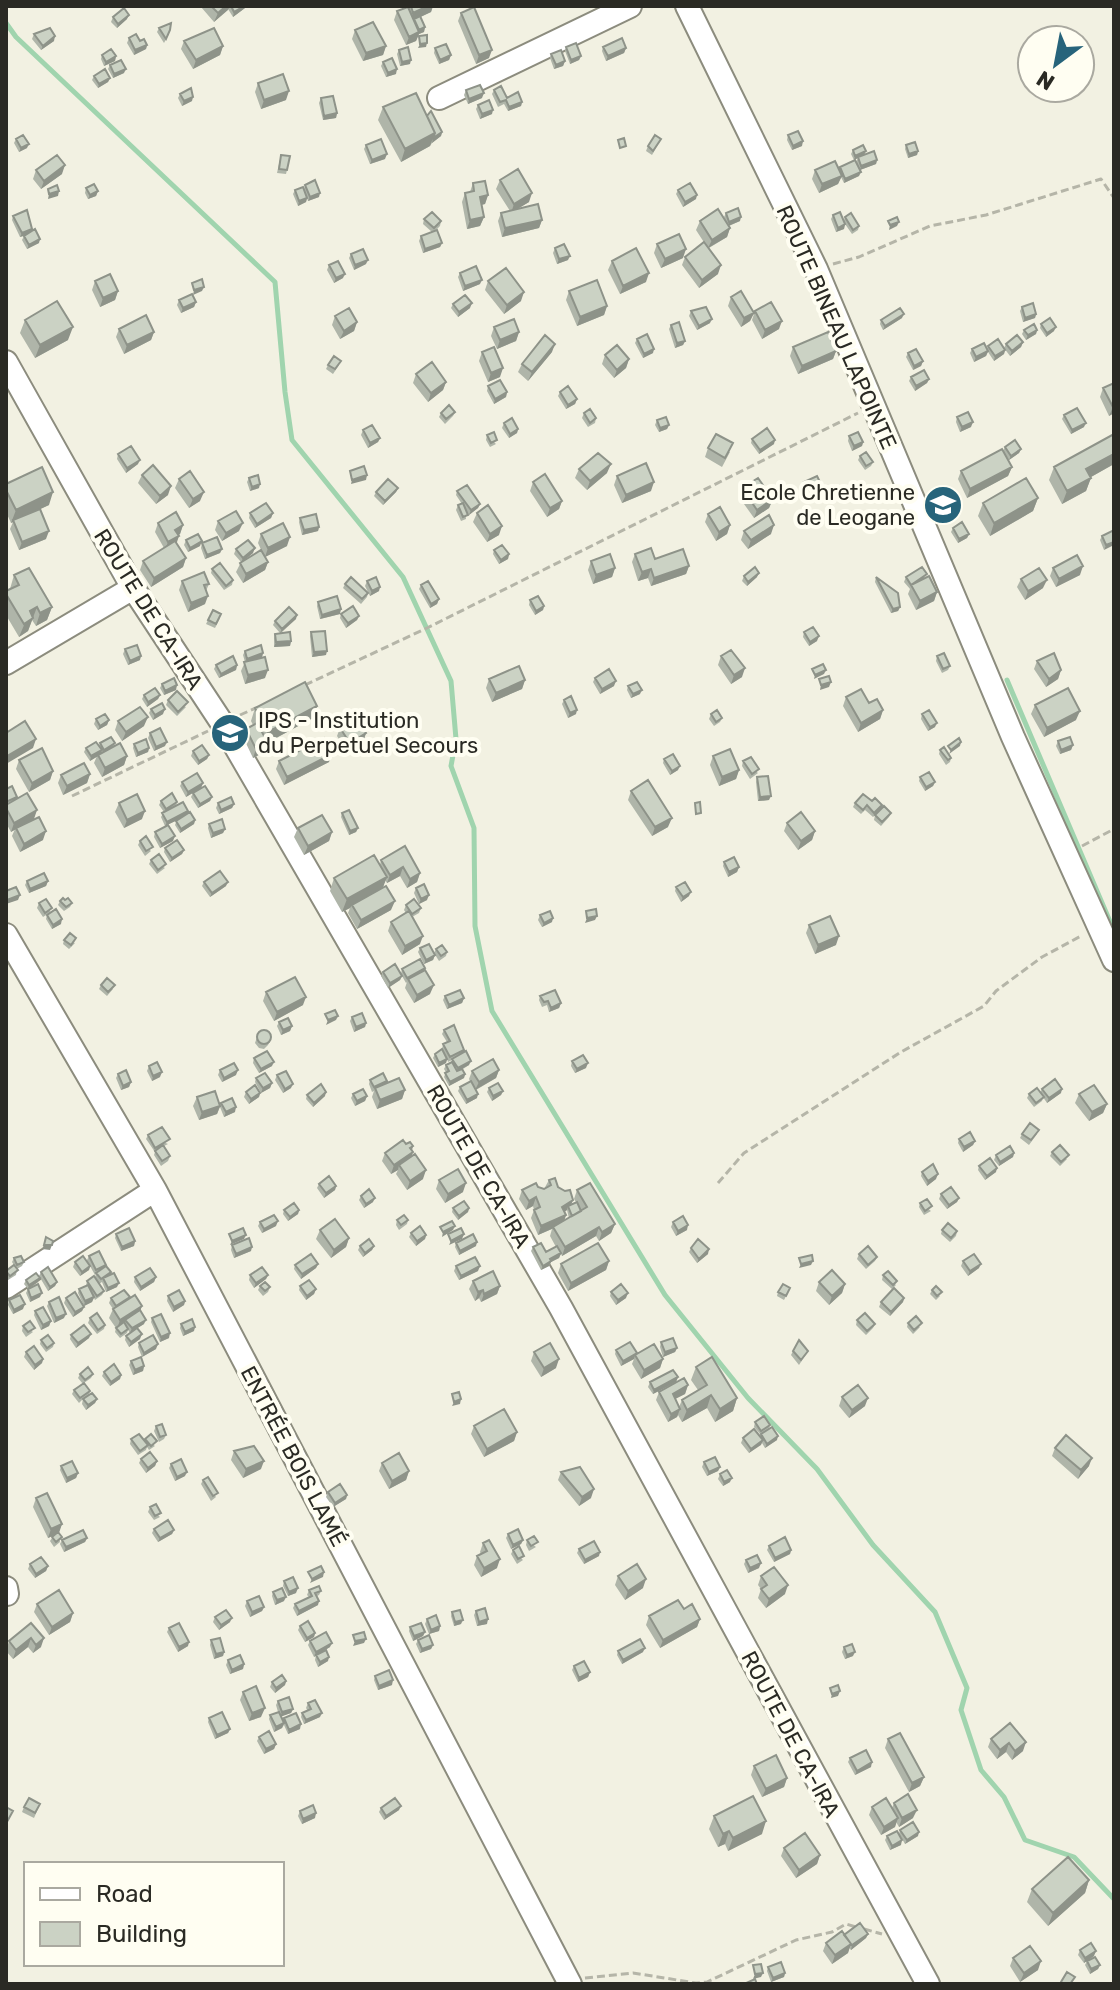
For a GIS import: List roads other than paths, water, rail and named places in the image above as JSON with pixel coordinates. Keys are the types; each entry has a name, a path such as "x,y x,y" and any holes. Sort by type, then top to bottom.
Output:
{"street":[{"path":"439,98 630,6"},
{"name":"ROUTE BINEAU LAPOINTE","path":"687,6 816,269 1013,737 1114,960"},
{"name":"ROUTE DE CA-IRA","path":"6,362 133,588 222,723 561,1308 928,1984"},
{"path":"6,663 133,588"},
{"name":"ENTRÉE BOIS LAMÉ","path":"6,935 155,1190 568,1980"},
{"path":"6,1287 155,1190"}],"waterway":[{"path":"6,23 16,37 275,282 292,440 403,577 451,681 456,739 451,766 474,828 475,926 492,1011 665,1295 748,1398 817,1469 873,1545 935,1612 967,1688 961,1710 981,1770 1004,1797 1025,1840 1074,1857 1114,1899"},
{"path":"1007,680 1114,931"}],"place":[{"name":"Ecole Chretienne de Leogane","path":"943,505"},
{"name":"IPS - Institution du Perpetuel Secours","path":"230,733"}]}
